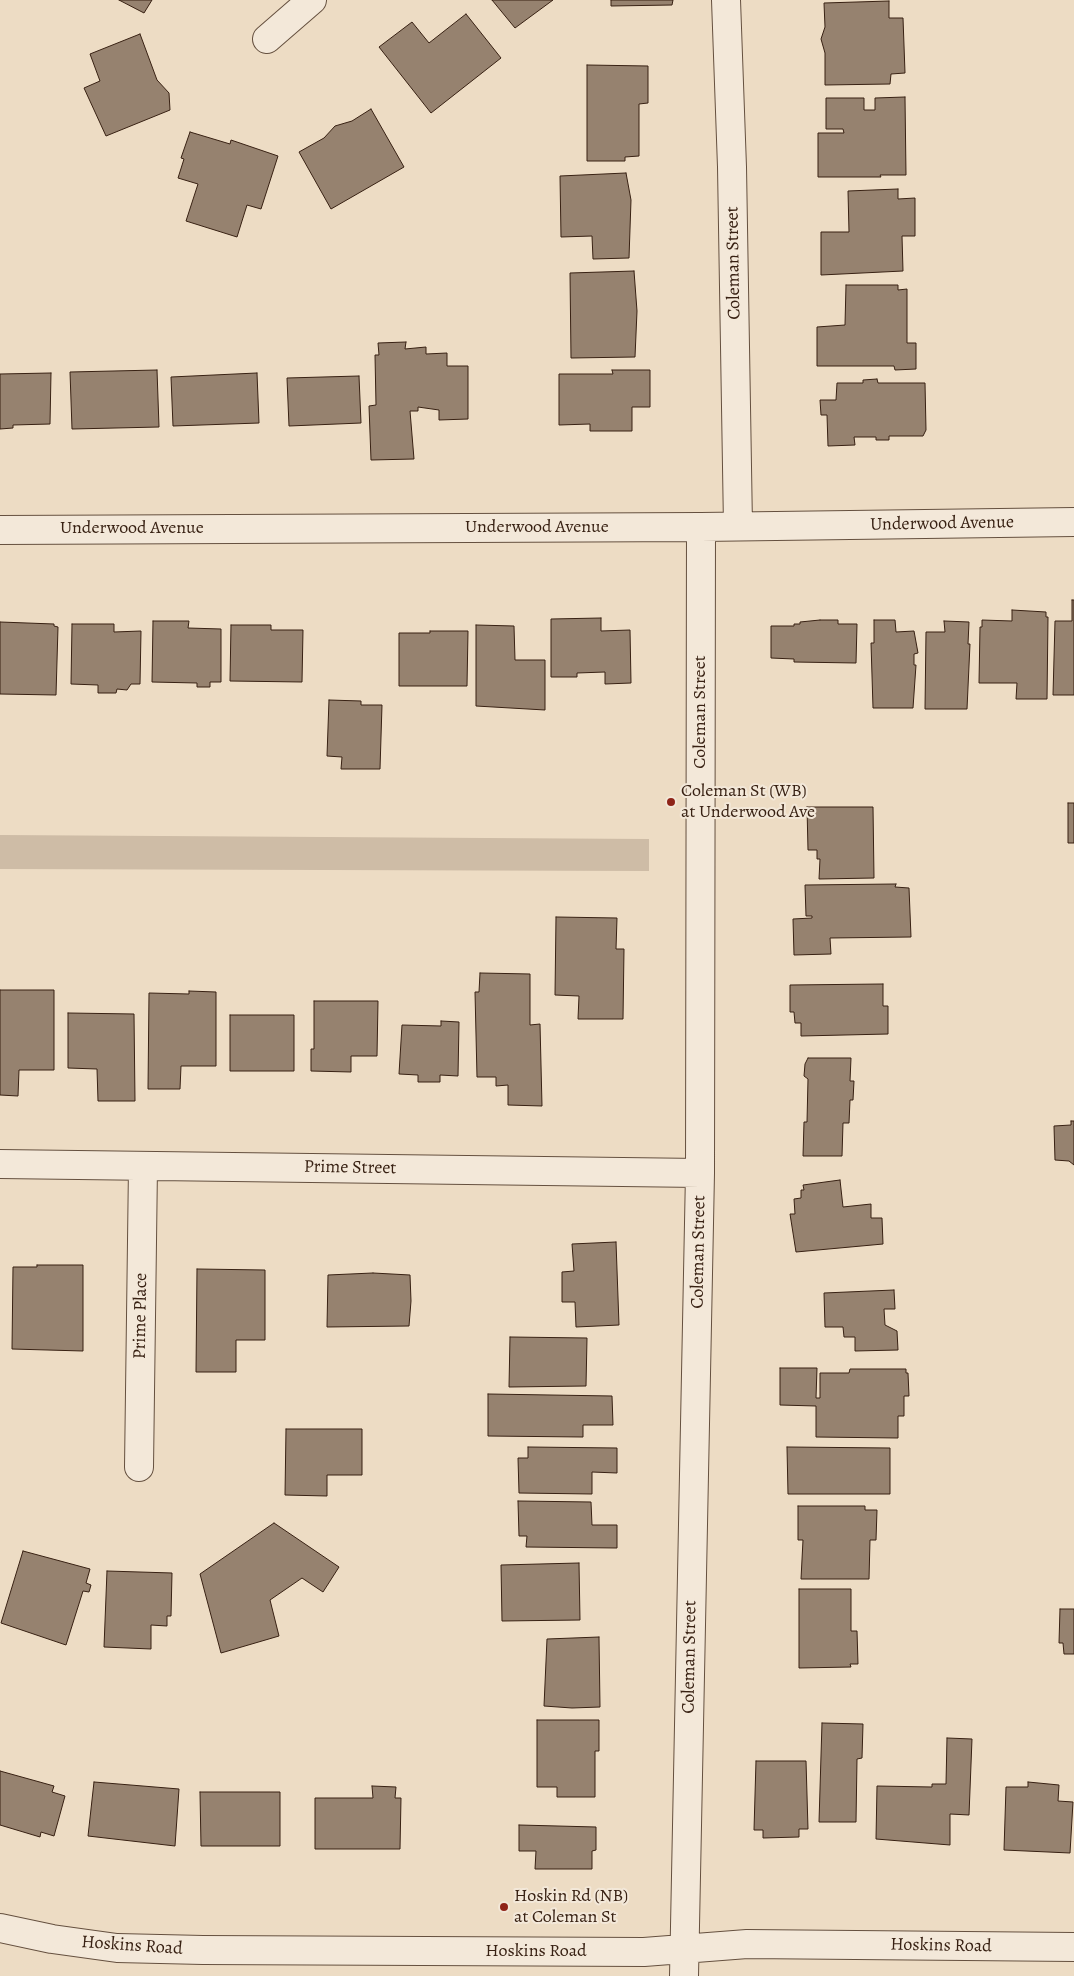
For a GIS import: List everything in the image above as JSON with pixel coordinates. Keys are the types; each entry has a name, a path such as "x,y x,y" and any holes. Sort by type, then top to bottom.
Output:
{"street":[{"path":"268,39 312,0"},
{"name":"Coleman Street","path":"726,0 732,166 738,526"},
{"name":"Underwood Avenue","path":"0,530 701,527 1074,522"},
{"name":"Coleman Street","path":"684,1976 700,1172 701,527"},
{"name":"Prime Street","path":"0,1164 700,1172"},
{"name":"Prime Place","path":"138,1467 143,1166"},
{"name":"Hoskins Road","path":"0,1928 52,1939 117,1948 644,1952 748,1944 1074,1947"}],"shaded area":[{"path":"0,835 649,839 649,871 0,869"}],"building":[{"path":"119,0 152,0 144,13"},
{"path":"492,0 553,0 515,28"},
{"path":"611,0 673,0 672,5 611,6"},
{"path":"889,1 889,18 903,18 905,73 891,74 890,84 825,85 825,53 821,39 825,27 824,3"},
{"path":"466,14 501,58 431,113 379,47 412,22 429,43"},
{"path":"140,34 157,80 169,93 170,110 106,136 84,88 100,81 90,54"},
{"path":"587,65 648,66 648,103 639,104 639,156 625,157 625,161 587,161"},
{"path":"905,97 906,175 818,177 818,133 844,133 843,129 826,129 826,98 864,98 864,110 875,110 875,98"},
{"path":"371,109 404,167 331,209 299,152 324,138 335,126 352,121"},
{"path":"190,132 230,144 231,140 278,156 261,209 247,205 237,237 186,221 198,184 178,178 184,159 181,158"},
{"path":"626,173 631,200 629,258 593,259 592,236 561,237 560,176"},
{"path":"898,189 898,199 915,198 915,236 902,236 903,271 821,275 821,232 849,232 848,191"},
{"path":"634,271 637,311 635,357 571,358 570,273"},
{"path":"846,285 898,285 898,290 907,289 907,343 916,343 916,369 895,370 894,366 817,366 817,327 845,325"},
{"path":"406,342 405,349 426,347 426,354 447,353 447,366 468,366 468,419 439,420 439,410 418,407 418,411 410,411 414,459 371,460 369,406 376,405 375,355 379,355 378,343"},
{"path":"157,370 159,427 72,429 70,372"},
{"path":"612,370 650,370 650,407 632,407 632,431 590,431 590,424 559,425 559,374 613,374"},
{"path":"51,373 50,424 13,425 13,428 0,429 0,374"},
{"path":"257,373 259,423 173,426 171,377"},
{"path":"359,376 361,423 289,426 287,378"},
{"path":"877,379 878,383 925,383 926,430 923,436 889,436 889,440 876,440 876,437 854,437 855,445 828,446 827,415 821,415 820,400 836,400 837,383 863,383 863,380"},
{"path":"1072,600 1074,600 1074,695 1053,695 1055,621 1072,621"},
{"path":"1012,610 1046,612 1046,617 1048,617 1047,699 1016,699 1017,683 979,683 980,627 982,627 982,620 1012,621"},
{"path":"601,618 601,631 630,630 631,683 605,684 605,672 577,673 577,677 551,677 551,619"},
{"path":"838,620 838,624 857,624 856,663 794,662 794,659 771,658 771,626 794,626 794,624 800,624 800,622"},
{"path":"874,620 895,620 896,632 914,631 918,653 914,654 914,665 916,665 913,708 873,708 871,643 874,643"},
{"path":"153,621 189,621 188,628 221,629 221,682 210,682 210,687 197,687 197,683 152,682"},
{"path":"944,621 969,622 968,644 970,644 967,709 925,709 926,632 945,632"},
{"path":"0,622 54,624 54,626 58,627 56,695 0,694"},
{"path":"72,624 114,624 114,632 141,631 140,684 131,684 127,690 117,689 116,693 98,693 98,685 71,684"},
{"path":"231,625 271,625 271,630 303,630 302,682 230,681"},
{"path":"476,625 514,626 515,660 545,660 545,710 476,706"},
{"path":"430,631 468,631 467,686 399,686 399,633 430,633"},
{"path":"329,700 361,701 361,705 382,705 380,769 341,769 342,757 327,756"},
{"path":"1068,803 1074,803 1074,843 1068,843"},
{"path":"807,807 873,807 874,878 819,879 820,859 817,859 817,850 808,850"},
{"path":"896,884 895,887 909,888 911,937 830,938 831,954 794,955 793,919 812,918 812,916 806,916 805,885"},
{"path":"556,917 617,918 616,949 624,949 623,1019 578,1019 579,996 555,995"},
{"path":"480,973 530,974 530,1025 540,1024 542,1106 508,1105 508,1085 496,1086 496,1077 477,1077 475,992 479,992"},
{"path":"883,984 883,1006 888,1006 888,1034 801,1036 801,1023 795,1023 794,1012 790,1012 790,985"},
{"path":"0,990 54,990 54,1070 19,1070 18,1096 0,1095"},
{"path":"189,991 216,992 216,1066 181,1066 180,1089 148,1089 149,993 189,994"},
{"path":"314,1001 378,1001 377,1056 351,1056 351,1072 311,1071 311,1049 314,1049"},
{"path":"68,1013 134,1014 135,1101 98,1101 97,1069 68,1068"},
{"path":"230,1015 294,1015 294,1071 230,1071"},
{"path":"441,1021 459,1022 458,1076 440,1075 440,1082 418,1082 418,1075 399,1074 402,1025 441,1026"},
{"path":"808,1058 851,1058 850,1081 854,1081 853,1100 850,1100 849,1123 843,1123 842,1156 803,1156 804,1122 807,1122 808,1079 804,1076 805,1064"},
{"path":"1071,1121 1074,1121 1074,1165 1069,1161 1055,1160 1054,1126 1071,1125"},
{"path":"840,1180 843,1207 871,1204 871,1218 882,1218 883,1244 796,1252 790,1214 795,1214 794,1199 801,1198 801,1190 804,1190 803,1185"},
{"path":"616,1242 619,1325 576,1327 575,1302 562,1302 562,1272 574,1271 572,1244"},
{"path":"37,1265 83,1265 83,1351 12,1349 13,1267 37,1267"},
{"path":"197,1269 265,1270 265,1340 236,1340 236,1372 196,1372"},
{"path":"373,1273 410,1275 411,1301 409,1326 327,1327 328,1275"},
{"path":"894,1290 895,1309 884,1309 885,1325 897,1331 898,1350 855,1351 855,1337 844,1337 843,1327 825,1327 824,1293"},
{"path":"510,1337 587,1338 586,1386 509,1387"},
{"path":"780,1368 817,1368 816,1398 820,1398 820,1373 849,1373 850,1369 906,1369 906,1373 908,1373 909,1396 904,1396 904,1416 898,1416 898,1438 816,1437 816,1406 780,1405"},
{"path":"488,1394 612,1396 613,1425 583,1425 583,1437 488,1436"},
{"path":"286,1429 362,1429 362,1475 327,1475 327,1496 285,1495"},
{"path":"528,1447 617,1448 617,1473 592,1472 592,1494 519,1493 518,1458 528,1458"},
{"path":"787,1447 890,1448 890,1494 788,1494"},
{"path":"518,1501 591,1502 592,1525 617,1525 617,1548 526,1547 527,1536 519,1536"},
{"path":"798,1506 865,1506 865,1510 877,1510 876,1540 870,1540 869,1579 801,1579 803,1540 798,1540"},
{"path":"274,1523 339,1567 323,1592 302,1578 270,1600 279,1636 221,1653 200,1574"},
{"path":"23,1551 90,1569 86,1583 91,1585 89,1592 83,1591 66,1645 1,1623"},
{"path":"579,1563 580,1620 502,1621 501,1565"},
{"path":"107,1571 172,1573 171,1616 167,1616 167,1626 151,1625 151,1649 104,1647"},
{"path":"799,1589 851,1589 851,1631 857,1631 858,1664 850,1664 851,1667 799,1668"},
{"path":"1060,1609 1074,1609 1074,1654 1064,1654 1063,1643 1059,1643"},
{"path":"599,1637 600,1707 544,1706 547,1639"},
{"path":"537,1720 599,1720 599,1751 595,1751 595,1797 557,1797 557,1787 537,1787"},
{"path":"822,1723 863,1724 862,1758 857,1759 856,1822 819,1822"},
{"path":"947,1738 972,1739 969,1815 950,1814 950,1845 876,1839 877,1786 932,1787 932,1784 946,1784"},
{"path":"756,1761 806,1761 808,1829 799,1829 799,1837 763,1838 763,1830 754,1830"},
{"path":"0,1771 54,1786 52,1792 65,1796 54,1836 41,1832 40,1837 0,1825"},
{"path":"94,1782 179,1789 175,1846 88,1836"},
{"path":"1028,1782 1059,1785 1058,1801 1073,1802 1070,1853 1004,1850 1006,1787 1028,1787"},
{"path":"372,1786 396,1787 395,1798 401,1798 400,1849 315,1849 315,1798 373,1798"},
{"path":"200,1792 280,1792 280,1846 201,1846"},
{"path":"519,1825 596,1827 596,1850 592,1851 592,1869 535,1869 536,1851 519,1851"}],"place":[{"name":"Coleman St (WB) at Underwood Ave","path":"671,802"},
{"name":"Hoskin Rd (NB) at Coleman St","path":"504,1907"}]}
